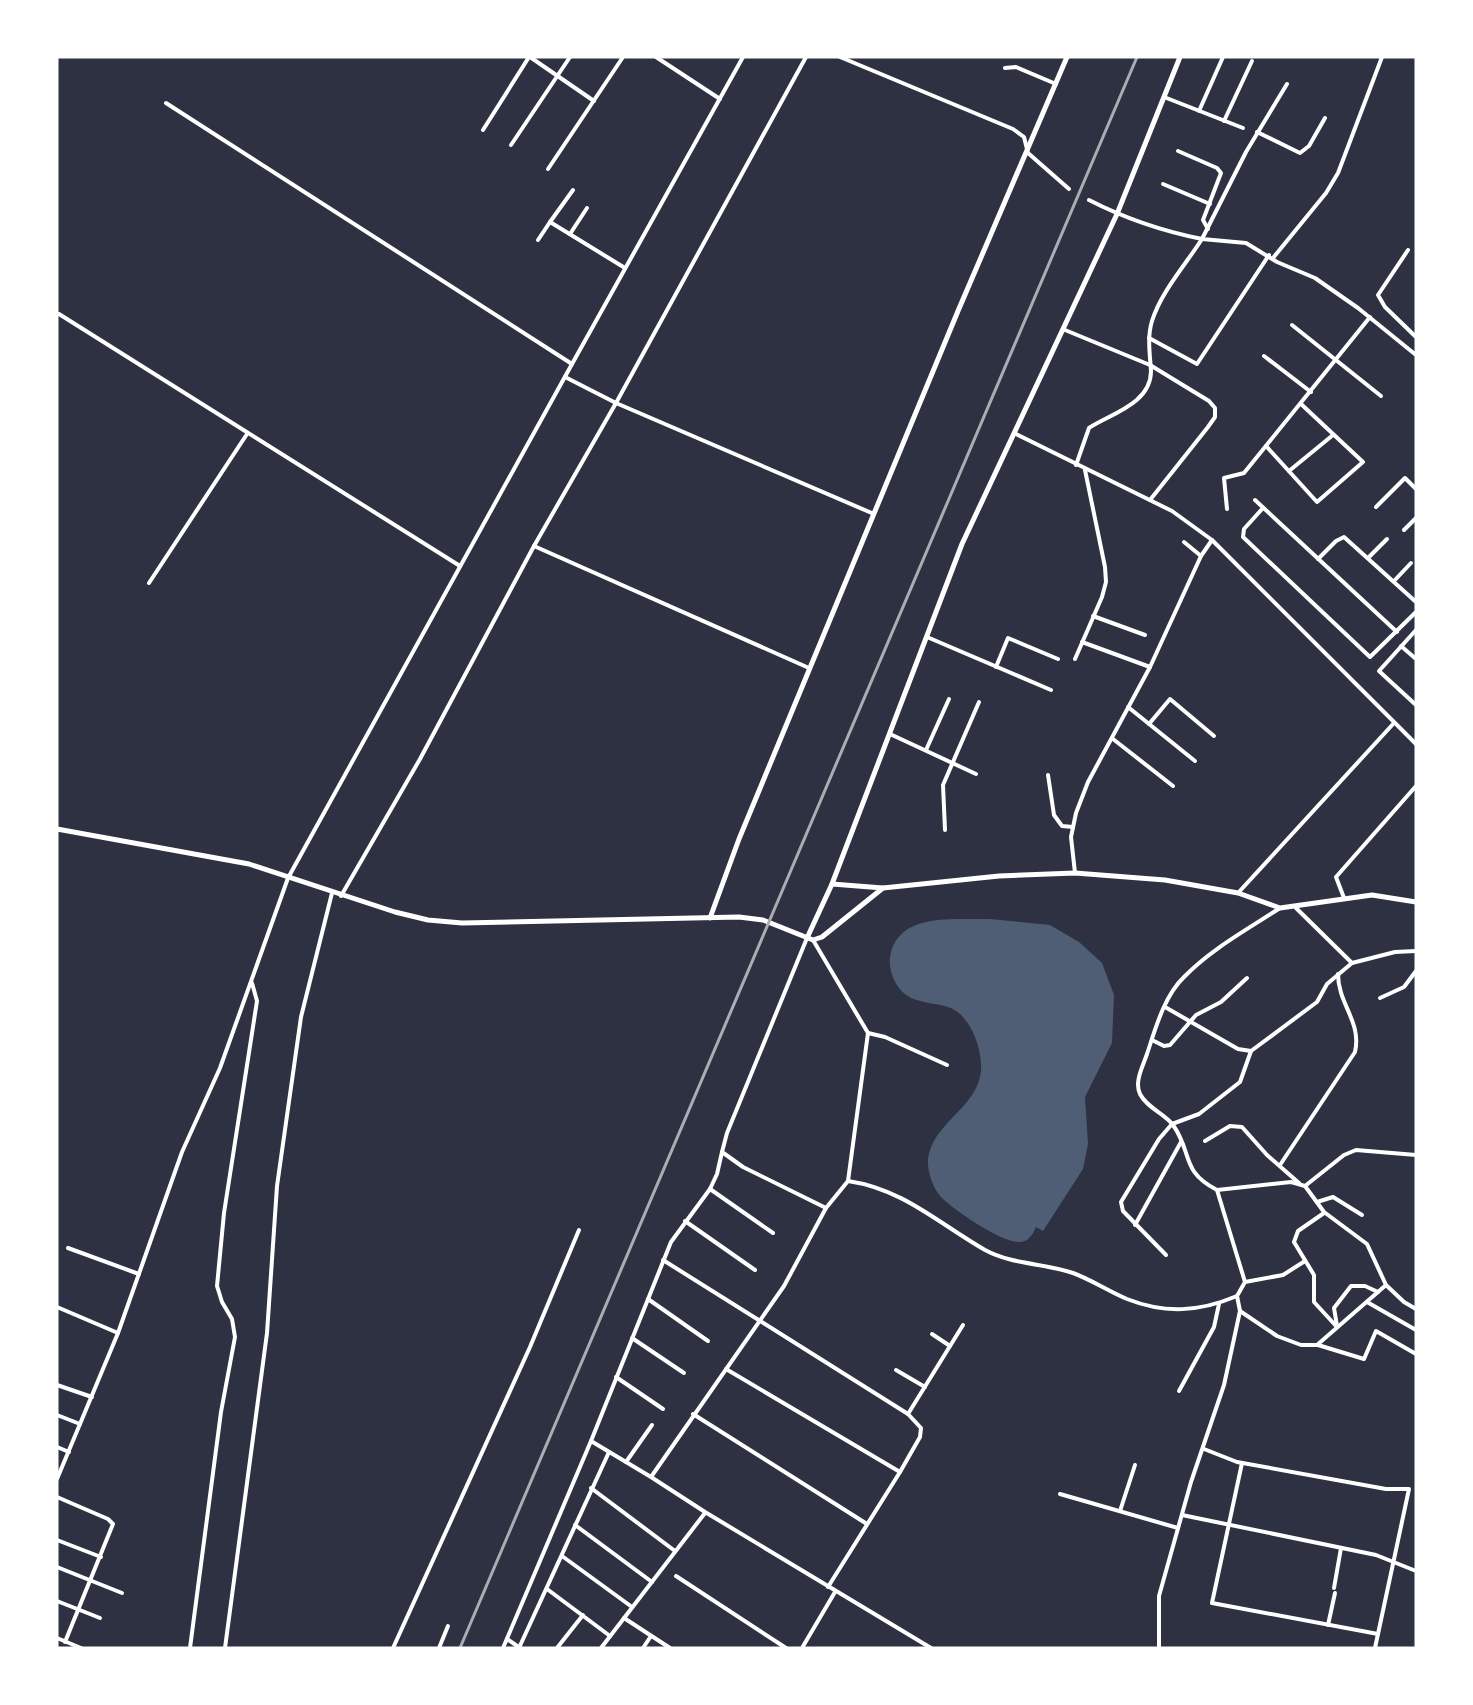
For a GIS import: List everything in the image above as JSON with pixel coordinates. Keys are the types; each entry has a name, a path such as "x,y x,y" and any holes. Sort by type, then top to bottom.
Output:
{"street":[{"path":"483,130 529,57 594,101"},
{"path":"511,145 570,57"},
{"path":"548,169 623,57"},
{"path":"656,57 720,99"},
{"path":"57,1479 118,1333 182,1152 220,1068 288,878 743,57"},
{"path":"341,896 420,759 534,546 616,403 806,57"},
{"path":"840,57 1013,129 1024,136 1028,153 1069,189"},
{"path":"710,918 809,668 958,310 1028,153 1067,57"},
{"path":"502,1648 591,1441 671,1242 710,1189 717,1174 727,1133 810,939 987,488 1016,434 1117,214 1180,57"},
{"path":"1199,111 1223,57"},
{"path":"1149,338 1197,364 1271,257 1326,193 1338,172 1382,57"},
{"path":"1224,121 1252,61"},
{"path":"1005,68 1016,67 1056,84"},
{"path":"1076,465 1089,428 1119,413 1138,398 1150,380 1149,338 1151,323 1157,307 1208,229 1257,132 1287,84"},
{"path":"1164,97 1242,128"},
{"path":"166,103 572,364"},
{"path":"1257,132 1300,153 1309,146 1325,118"},
{"path":"1178,151 1216,168 1221,173 1203,223 1208,229"},
{"path":"1162,183 1210,204"},
{"path":"538,240 573,190"},
{"path":"1089,200 1117,214 1164,232 1202,239 1246,243 1315,278 1370,317 1416,355"},
{"path":"570,234 587,208"},
{"path":"550,222 625,268"},
{"path":"1407,250 1378,295 1385,307 1416,337"},
{"path":"59,314 460,566"},
{"path":"1227,508 1224,478 1244,473 1370,317"},
{"path":"1292,326 1381,396"},
{"path":"1065,330 1150,364 1209,401 1215,408 1215,417 1208,427 1150,500"},
{"path":"1264,356 1311,392"},
{"path":"566,377 616,403 875,514"},
{"path":"1266,446 1317,502 1362,462 1300,404"},
{"path":"149,583 247,434"},
{"path":"1016,434 1150,500 1172,512 1212,540 1416,744"},
{"path":"1289,471 1333,435"},
{"path":"1075,659 1102,597 1105,575 1085,469"},
{"path":"1376,507 1405,478 1416,489"},
{"path":"1255,500 1397,632"},
{"path":"1263,508 1244,529 1243,537 1370,657 1416,612"},
{"path":"1404,530 1416,518"},
{"path":"1318,560 1336,541 1344,537 1416,602"},
{"path":"1368,558 1387,539"},
{"path":"1075,873 1071,855 1073,827 1088,782 1150,667 1201,556 1212,540"},
{"path":"1184,542 1201,556"},
{"path":"534,546 809,668"},
{"path":"1394,582 1411,563"},
{"path":"1093,616 1145,635"},
{"path":"1416,630 1379,671 1416,705"},
{"path":"927,637 1051,690"},
{"path":"996,667 1008,638 1058,658"},
{"path":"1082,642 1150,667"},
{"path":"1401,646 1416,658"},
{"path":"926,750 949,699"},
{"path":"1149,724 1170,699 1214,736"},
{"path":"945,830 943,785 951,762 979,702"},
{"path":"1128,707 1195,761"},
{"path":"1238,893 1394,723"},
{"path":"890,734 976,774"},
{"path":"1113,739 1173,786"},
{"path":"1048,775 1054,815 1062,826 1073,827"},
{"path":"1344,898 1336,878 1416,786"},
{"path":"57,829 128,840 249,864 341,896 428,920 462,923 710,918 763,920 810,939 822,938 883,888"},
{"path":"832,884 883,888 928,881 1075,873 1165,880 1238,893 1280,908 1296,908 1372,895 1416,902"},
{"path":"225,1648 267,1333 271,1248 282,1152 302,1017 332,893"},
{"path":"1280,908 1224,945 1182,978 1165,1007 1152,1040 1139,1078 1139,1092 1148,1104 1172,1124 1190,1168 1202,1182 1218,1190 1291,1182 1305,1186 1324,1212 1367,1244 1386,1285 1404,1302 1416,1309"},
{"path":"1296,908 1352,963"},
{"path":"651,1477 784,1286 826,1208 848,1180 868,1033 810,939"},
{"path":"1166,1255 1120,1207 1120,1202 1154,1145 1172,1124 1199,1114 1240,1082 1251,1051 1317,1002 1327,984 1352,963 1395,952 1416,951"},
{"path":"1380,998 1397,992 1415,979 1416,971"},
{"path":"1280,1165 1354,1052 1357,1030 1340,995 1338,974"},
{"path":"1152,1040 1167,1047 1189,1021 1221,1002 1247,978"},
{"path":"190,1648 221,1412 235,1337 232,1319 222,1302 217,1286 224,1213 257,1001 251,982"},
{"path":"1165,1007 1238,1049 1251,1051"},
{"path":"868,1033 885,1037 948,1065"},
{"path":"1205,1141 1230,1126 1242,1127 1257,1145 1299,1184"},
{"path":"1135,1225 1181,1142"},
{"path":"1305,1186 1344,1155 1356,1150 1416,1155"},
{"path":"722,1152 743,1167 826,1208"},
{"path":"848,1180 890,1191 1006,1260 1071,1272 1126,1298 1153,1307 1179,1311 1219,1304 1237,1296 1245,1282 1218,1190"},
{"path":"710,1189 773,1233"},
{"path":"1317,1202 1334,1197 1362,1215"},
{"path":"1324,1212 1298,1231 1294,1242 1314,1275 1314,1302 1337,1327"},
{"path":"685,1221 755,1270"},
{"path":"393,1648 530,1347 579,1230"},
{"path":"68,1248 139,1274"},
{"path":"663,1260 759,1323 908,1414 921,1428 920,1437 900,1472 828,1587"},
{"path":"1245,1282 1283,1275 1305,1261"},
{"path":"1317,1345 1386,1285"},
{"path":"1337,1327 1334,1308 1352,1286 1365,1286 1378,1292"},
{"path":"1159,1648 1158,1596 1224,1385 1240,1311 1237,1296"},
{"path":"648,1299 708,1341"},
{"path":"1367,1302 1416,1330"},
{"path":"1179,1391 1214,1327 1219,1304"},
{"path":"57,1307 118,1333"},
{"path":"1240,1311 1277,1336 1301,1345 1317,1345 1364,1359 1376,1331 1416,1353"},
{"path":"908,1414 963,1325"},
{"path":"932,1334 950,1346"},
{"path":"632,1338 684,1373"},
{"path":"726,1369 900,1472"},
{"path":"896,1370 924,1387"},
{"path":"616,1377 663,1408"},
{"path":"57,1385 92,1397"},
{"path":"693,1414 867,1524"},
{"path":"57,1415 80,1424"},
{"path":"626,1462 652,1425"},
{"path":"591,1441 931,1648"},
{"path":"57,1447 69,1452"},
{"path":"1204,1449 1242,1463 1386,1489 1409,1490 1375,1648"},
{"path":"507,1639 520,1648 609,1452"},
{"path":"1242,1463 1212,1603 1378,1634"},
{"path":"1120,1511 1135,1465"},
{"path":"591,1488 675,1551"},
{"path":"1060,1494 1178,1528"},
{"path":"57,1497 111,1521 113,1528 66,1642"},
{"path":"602,1648 705,1512"},
{"path":"1182,1515 1376,1555 1416,1571"},
{"path":"574,1526 652,1582"},
{"path":"57,1540 101,1557"},
{"path":"1328,1625 1341,1548"},
{"path":"562,1556 632,1607"},
{"path":"57,1566 122,1593"},
{"path":"676,1576 786,1648"},
{"path":"547,1589 610,1636"},
{"path":"802,1648 836,1592"},
{"path":"57,1601 100,1618"},
{"path":"557,1648 583,1615"},
{"path":"624,1618 670,1648"},
{"path":"439,1648 448,1626"},
{"path":"643,1648 651,1636"},
{"path":"57,1638 81,1648"}],"water":[{"path":"945,919 990,919 1050,925 1079,942 1102,963 1114,995 1112,1043 1085,1097 1088,1144 1083,1169 1043,1231 1036,1227 1028,1239 1021,1242 1003,1238 979,1225 948,1203 934,1187 928,1165 930,1150 936,1137 974,1092 980,1079 979,1050 972,1031 960,1014 948,1007 911,998 905,994 895,982 890,967 890,957 895,942 904,932 916,925"}],"railway":[{"path":"460,1648 1137,57"}]}
